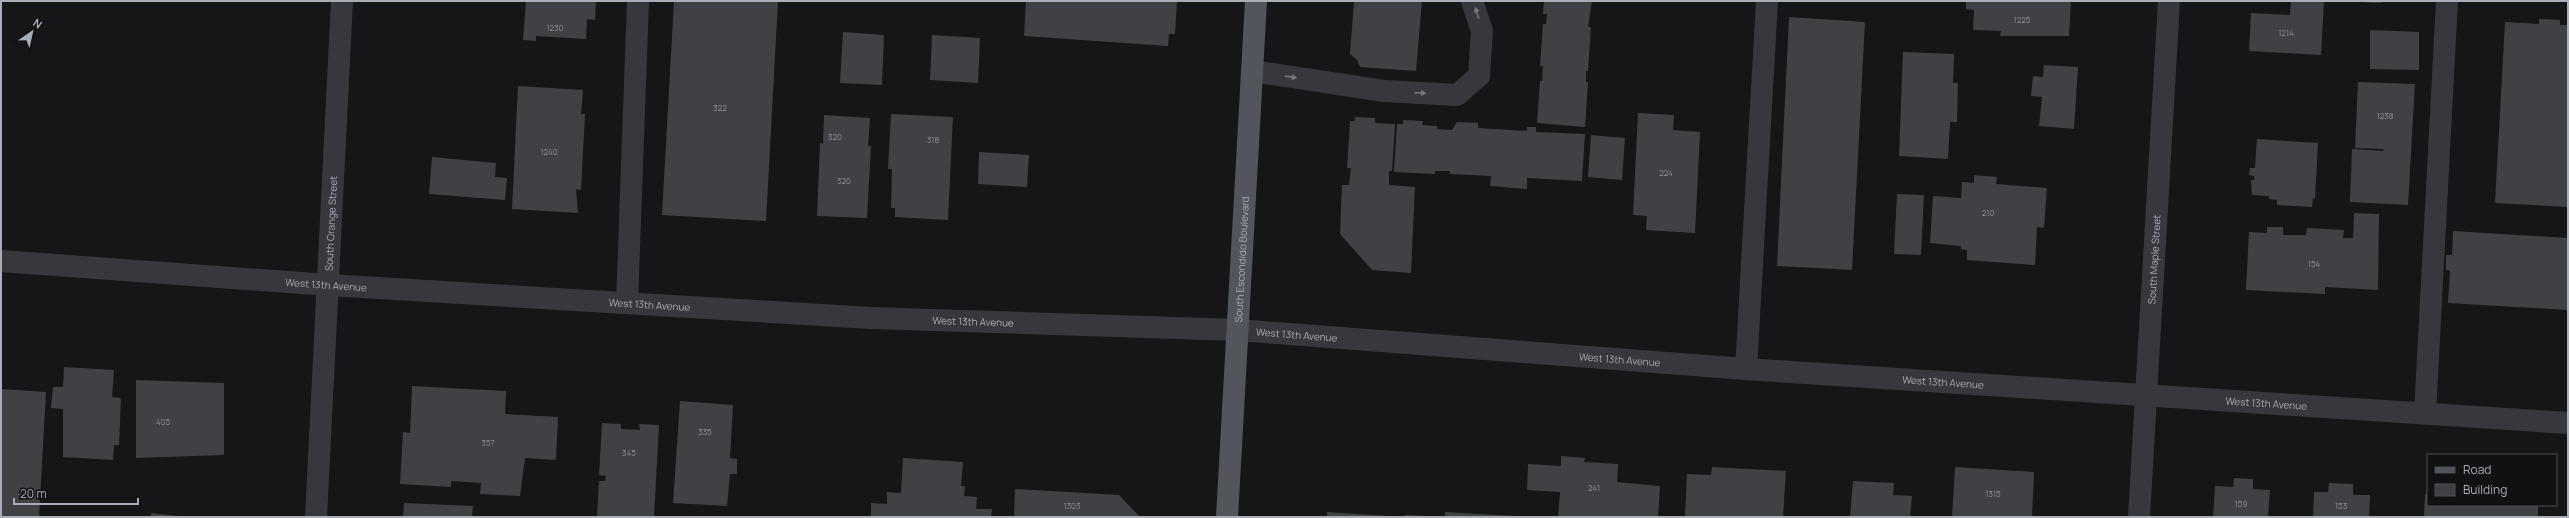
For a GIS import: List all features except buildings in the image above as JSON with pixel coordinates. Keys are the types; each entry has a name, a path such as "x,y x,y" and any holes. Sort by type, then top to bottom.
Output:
{"main road":[{"name":"South Escondido Boulevard","path":"1226,517 1256,1"}],"street":[{"name":"South Orange Street","path":"316,517 329,285 342,1"},
{"path":"627,303 638,1"},
{"path":"1252,71 1384,91 1457,95 1479,76 1482,31 1472,1"},
{"path":"1746,369 1767,1"},
{"name":"South Maple Street","path":"2139,517 2169,1"},
{"path":"2425,414 2447,1"},
{"name":"West 13th Avenue","path":"1,261 329,285 871,318 1237,330 1746,369 2568,423"}]}
